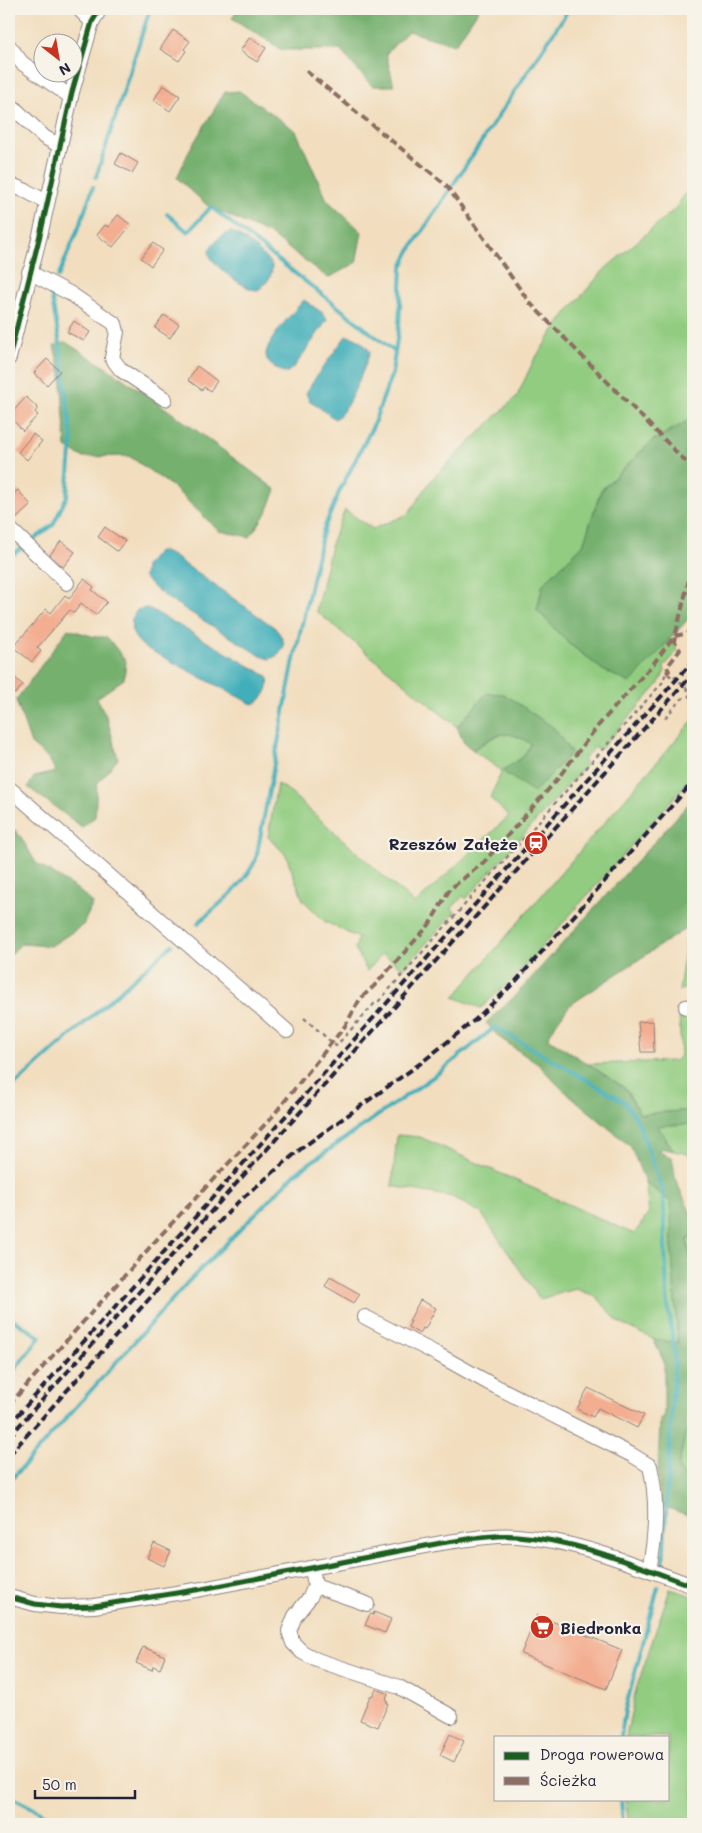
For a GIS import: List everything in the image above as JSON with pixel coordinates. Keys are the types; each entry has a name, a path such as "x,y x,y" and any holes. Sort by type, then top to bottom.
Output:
{"street":[{"path":"78,9 92,22"},
{"path":"9,358 71,97 92,22 100,9"},
{"path":"9,46 22,63 71,97"},
{"path":"9,103 44,137 60,146"},
{"path":"9,184 47,202"},
{"path":"29,272 71,294 115,324 117,332 112,358 121,370 166,399"},
{"path":"9,528 66,583"},
{"path":"9,788 287,1032"},
{"path":"365,1317 650,1466 655,1486 652,1556 656,1573"},
{"path":"9,1597 62,1607 94,1606 154,1597 441,1543 515,1536 571,1545 693,1586"},
{"path":"312,1568 315,1586 295,1616 289,1631 293,1643 302,1652 317,1660 399,1688 451,1716"},
{"path":"315,1586 367,1604"}],"path":[{"path":"304,1018 336,1046 374,1004 379,1001 662,683 666,673 670,676 672,674 688,690 692,686 693,689 688,697 682,699 665,718"}],"green space":[{"path":"238,9 479,9 455,45 408,31 386,54 394,86 372,86 340,50 282,50 232,18"},
{"path":"239,91 296,131 327,200 362,232 356,263 328,278 271,235 208,206 177,178 190,149 225,92"},
{"path":"693,182 693,418 652,441 601,490 583,545 543,584 537,610 567,642 603,670 629,682 669,639 678,650 664,667 665,671 658,685 600,750 595,747 583,760 587,764 466,899 463,896 452,908 455,912 403,969 383,954 367,971 355,949 358,938 324,921 303,900 286,855 268,837 277,784 285,788 415,904 509,816 490,798 502,771 473,750 495,737 508,734 531,744 523,757 571,753 487,693 457,727 316,611 332,541 345,510 373,529 408,514 432,479 517,396 534,360 563,317 605,269 675,209"},
{"path":"65,342 199,432 276,490 267,512 250,537 219,531 173,487 129,456 82,457 66,447 61,373 54,346"},
{"path":"693,418 693,614 630,683 603,670 567,642 537,610 543,584 583,545 601,491 652,441"},
{"path":"68,629 95,637 107,637 126,661 124,679 97,698 107,718 118,759 97,784 95,817 82,827 28,787 34,777 56,772 49,759 31,744 16,700"},
{"path":"487,693 504,694 554,728 571,753 534,792 502,771 523,757 531,744 507,734 488,740 473,750 464,743 457,727"},
{"path":"693,720 693,776 516,976 481,1008 454,997"},
{"path":"693,799 693,920 688,927 570,1005 548,1038 626,1089 640,1114 693,1110 693,1124 657,1126 674,1151 660,1148 659,1152 672,1157 676,1181 693,1218 693,1236 687,1240 693,1273 693,1386 690,1390 691,1404 685,1420 686,1430 678,1468 693,1487 693,1517 660,1505 658,1472 660,1419 664,1419 664,1362 653,1339 678,1343 672,1253 671,1202 645,1182 631,1147 560,1087 539,1065 500,1038 486,1023 514,997"},
{"path":"9,824 21,837 36,863 77,889 93,903 83,925 51,946 21,944 9,956"},
{"path":"693,920 693,997 691,986 679,991 688,927"},
{"path":"679,1014 693,1014 693,1110 640,1114 626,1089 588,1064 675,1061 681,1055"},
{"path":"693,1124 693,1155 674,1151 657,1125"},
{"path":"397,1135 420,1137 634,1234 649,1213 645,1182 671,1202 672,1253 678,1344 653,1339 618,1322 597,1297 576,1289 540,1299 481,1213 452,1197 392,1186"},
{"path":"693,1236 693,1273 687,1239"},
{"path":"693,1386 693,1487 678,1468 686,1430 685,1420 691,1404 690,1390"},
{"path":"670,1589 693,1596 693,1824 629,1824 625,1800 670,1800 670,1736 626,1736 636,1689"}],"water":[{"path":"231,231 253,246 272,265 269,279 258,290 245,286 229,276 210,257 209,252 212,245"},
{"path":"304,300 324,314 327,320 295,366 286,373 276,369 268,362 267,349 281,326"},
{"path":"346,336 360,341 370,352 351,399 335,419 309,400 306,393"},
{"path":"162,551 173,556 274,627 281,636 284,645 283,649 270,659 261,656 167,598 144,577 145,566 157,552"},
{"path":"145,608 152,610 267,676 268,688 264,696 254,704 250,703 144,647 133,634 131,625 137,610"}],"building":[{"path":"173,30 190,41 179,61 160,49"},
{"path":"250,37 266,48 257,62 240,51"},
{"path":"163,85 180,96 170,111 154,100"},
{"path":"121,153 138,163 132,173 115,164"},
{"path":"118,215 131,225 113,247 97,235 105,225 108,227"},
{"path":"153,243 163,250 151,266 141,258"},
{"path":"164,315 179,324 170,338 155,328"},
{"path":"74,321 90,332 84,341 67,332"},
{"path":"47,359 60,371 47,385 34,373"},
{"path":"197,366 217,381 210,391 204,387 202,390 188,380"},
{"path":"26,397 38,408 35,412 38,415 23,431 9,416"},
{"path":"33,434 42,441 27,460 18,452"},
{"path":"18,490 31,505 16,519 9,511 9,498"},
{"path":"105,527 125,541 117,551 98,537"},
{"path":"61,541 75,552 63,567 50,555"},
{"path":"84,579 94,587 92,590 107,602 96,615 81,603 74,613 70,610 37,648 41,651 32,662 13,647 46,609 51,613 65,595 69,599"},
{"path":"9,672 23,685 15,694 9,688"},
{"path":"653,1021 654,1052 641,1052 638,1022"},
{"path":"330,1277 360,1294 354,1303 325,1286"},
{"path":"420,1300 436,1308 425,1329 423,1328 420,1334 408,1327 411,1321 409,1321"},
{"path":"588,1388 644,1415 637,1428 598,1408 593,1417 577,1409"},
{"path":"154,1543 171,1551 164,1566 147,1558"},
{"path":"374,1612 391,1619 385,1633 365,1625 370,1614 373,1615"},
{"path":"537,1615 622,1650 606,1689 521,1654"},
{"path":"143,1647 165,1656 160,1669 153,1666 152,1670 136,1663"},
{"path":"376,1689 388,1694 386,1700 388,1704 378,1727 360,1720 370,1696 373,1695"},
{"path":"450,1734 464,1741 454,1762 440,1755"}],"waterway":[{"path":"96,177 150,9"},
{"path":"198,923 238,886 256,859 293,664 323,531 340,490 373,426 392,373 399,326 402,267 410,250 569,9"},
{"path":"58,277 93,187"},
{"path":"167,214 188,232 211,207 395,352"},
{"path":"31,542 53,525 67,496 72,440 60,345 51,294"},
{"path":"9,557 23,547"},
{"path":"9,1090 172,945"},
{"path":"9,1482 187,1283 297,1172 440,1072 495,1027 623,1101 637,1119 663,1192 667,1298 675,1355 663,1566"},
{"path":"9,1317 40,1337 9,1377"},
{"path":"621,1736 625,1710 658,1587"},
{"path":"9,1796 64,1824"},
{"path":"621,1800 623,1824"}],"railway":[{"path":"9,1425 693,661"},
{"path":"9,1437 693,674"},
{"path":"9,1455 238,1202 303,1147 421,1063 476,1019 515,982 693,782"}],"marked path":[{"path":"306,71 446,185 530,303 693,469"},
{"path":"666,673 669,671 667,667 680,650 674,641 693,563"},
{"path":"9,1405 159,1237 272,1117 345,1026 360,999 429,925 450,889 484,862 555,782 597,727 654,663 675,636 693,632"}],"cycle path":[{"path":"9,358 42,227 72,92 92,22 100,9"},
{"path":"9,1597 35,1604 61,1607 94,1606 202,1589 441,1543 508,1536 539,1538 584,1548 693,1586"}],"place":[{"name":"Rzeszów Załęże","path":"536,843"},
{"name":"Biedronka","path":"542,1627"}]}
